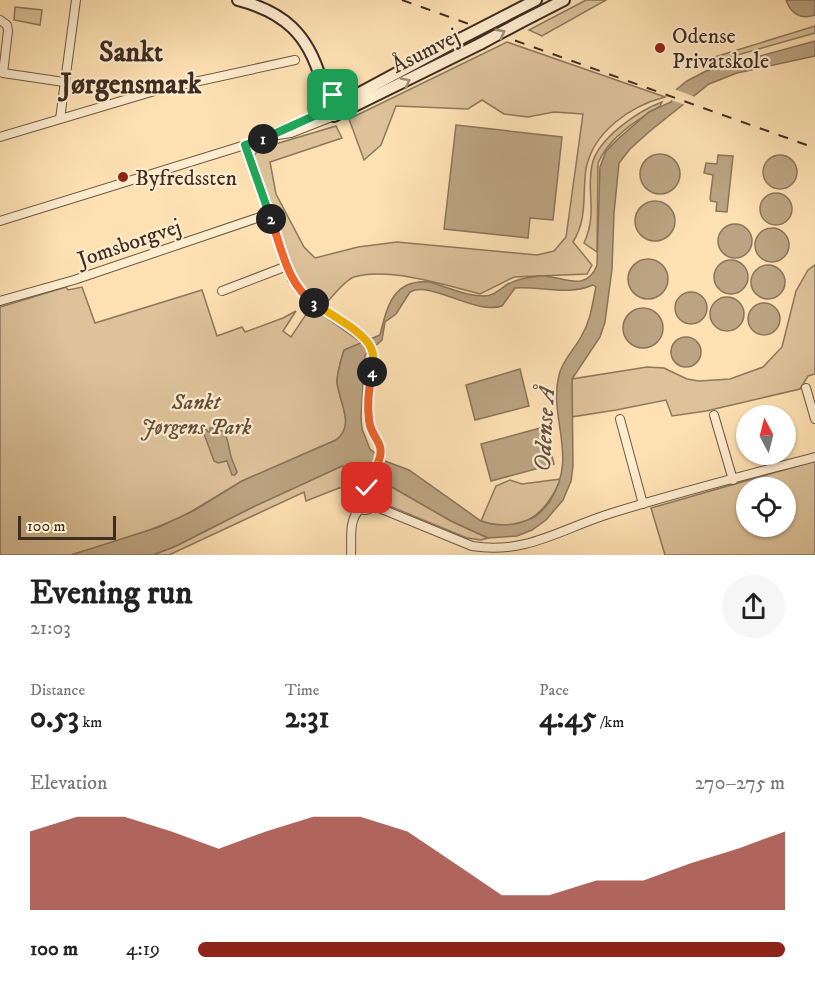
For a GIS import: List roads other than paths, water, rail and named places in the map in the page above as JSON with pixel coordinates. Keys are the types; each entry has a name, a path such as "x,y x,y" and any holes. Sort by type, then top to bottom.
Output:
{"street":[{"path":"60,119 76,0"},
{"path":"238,0 270,10 292,26 303,39 335,111"},
{"name":"Åsumvej","path":"335,111 422,59 536,0"},
{"name":"Åsumvej","path":"335,111 480,44 564,0"},
{"path":"0,20 7,25 8,31 3,73 64,82"},
{"path":"330,93 343,98 422,59"},
{"path":"0,137 158,90 296,60"},
{"path":"321,79 330,93 335,111"},
{"path":"0,221 271,136 291,133 335,111"},
{"path":"245,145 292,279 306,297 366,340 372,350 374,361 370,382 369,422 382,449 366,494 358,498 357,504 360,509"},
{"name":"Jomsborgvej","path":"0,302 74,280 269,214"},
{"path":"222,291 287,266"},
{"path":"806,388 815,419"},
{"path":"714,415 733,480"},
{"path":"620,419 643,504"},
{"path":"372,505 472,551 512,549 532,544 609,513 815,457"},
{"path":"351,555 352,522 360,509 369,509 372,505 372,498 366,494"}],"water":[{"path":"786,0 815,0 815,15 805,17 797,15"},
{"path":"815,41 815,56 737,73 709,84 650,131 630,149 619,163 612,269 605,322 600,337 572,379 573,466 571,481 563,500 546,520 532,530 517,536 488,538 451,521 378,479 351,467 342,466 153,555 71,555 159,527 195,510 242,481 336,440 342,434 346,421 337,382 344,350 380,335 394,296 408,285 430,282 463,293 488,296 512,282 528,278 547,276 572,281 586,279 597,265 600,167 606,151 649,112 671,102 677,89 687,81 706,71","holes":["593,285 596,287 585,329 563,364 559,375 557,406 563,453 562,468 550,501 536,516 506,525 481,521 409,470 385,461 370,449 362,429 361,417 365,355 382,340 385,322 396,314 410,292 429,290 479,306 491,307 502,306 515,288 574,290"]},
{"path":"456,125 562,137 553,220 530,218 528,238 444,229"},
{"path":"660,154 668,155 674,160 679,166 679,182 674,188 668,193 660,194 652,193 646,188 641,182 640,174 641,166 646,160 652,155"},
{"path":"718,155 733,156 727,212 716,211 717,202 710,199 713,175 704,173 706,163 717,164"},
{"path":"780,155 792,160 797,172 792,184 780,189 768,184 763,172 768,160"},
{"path":"776,193 788,197 792,209 788,221 776,225 764,221 760,209 764,197"},
{"path":"655,201 663,202 669,207 674,213 674,229 669,235 663,240 655,241 647,240 641,235 636,229 635,221 636,213 641,207 647,202"},
{"path":"735,224 747,229 752,241 747,253 735,258 723,253 718,241 723,229"},
{"path":"772,228 784,233 789,245 784,257 772,262 760,257 755,245 760,233"},
{"path":"648,259 662,265 668,279 662,293 648,299 634,293 628,279 634,265"},
{"path":"731,260 743,265 748,277 743,289 731,294 719,289 714,277 719,265"},
{"path":"768,265 780,270 785,282 780,294 768,299 756,294 751,282 756,270"},
{"path":"691,292 702,297 707,308 702,319 691,324 680,319 675,308 680,297"},
{"path":"727,297 739,302 744,314 739,326 727,331 715,326 710,314 715,302"},
{"path":"764,303 776,307 780,319 776,331 764,335 752,331 748,319 752,307"},
{"path":"643,308 651,309 657,314 662,320 662,336 657,342 651,347 643,348 635,347 629,342 624,336 623,328 624,320 629,314 635,309"},
{"path":"686,337 697,341 701,352 697,363 686,367 675,363 671,352 675,341"},
{"path":"520,369 529,406 475,420 466,385"},
{"name":"Odense Å","path":"544,427 554,464 491,481 481,444"},
{"path":"210,428 216,428 225,435 237,472 235,475 232,475 227,461 218,463 214,461 203,431 206,429 210,432"}],"railway":[{"path":"402,0 815,148"}],"place":[{"name":"Odense Privatskole","path":"660,48"},
{"name":"Byfredssten","path":"123,177"}],"district":[{"name":"Sankt Jørgensmark","path":"131,67"}],"park label":[{"name":"Sankt Jørgens Park","path":"196,414"}]}
